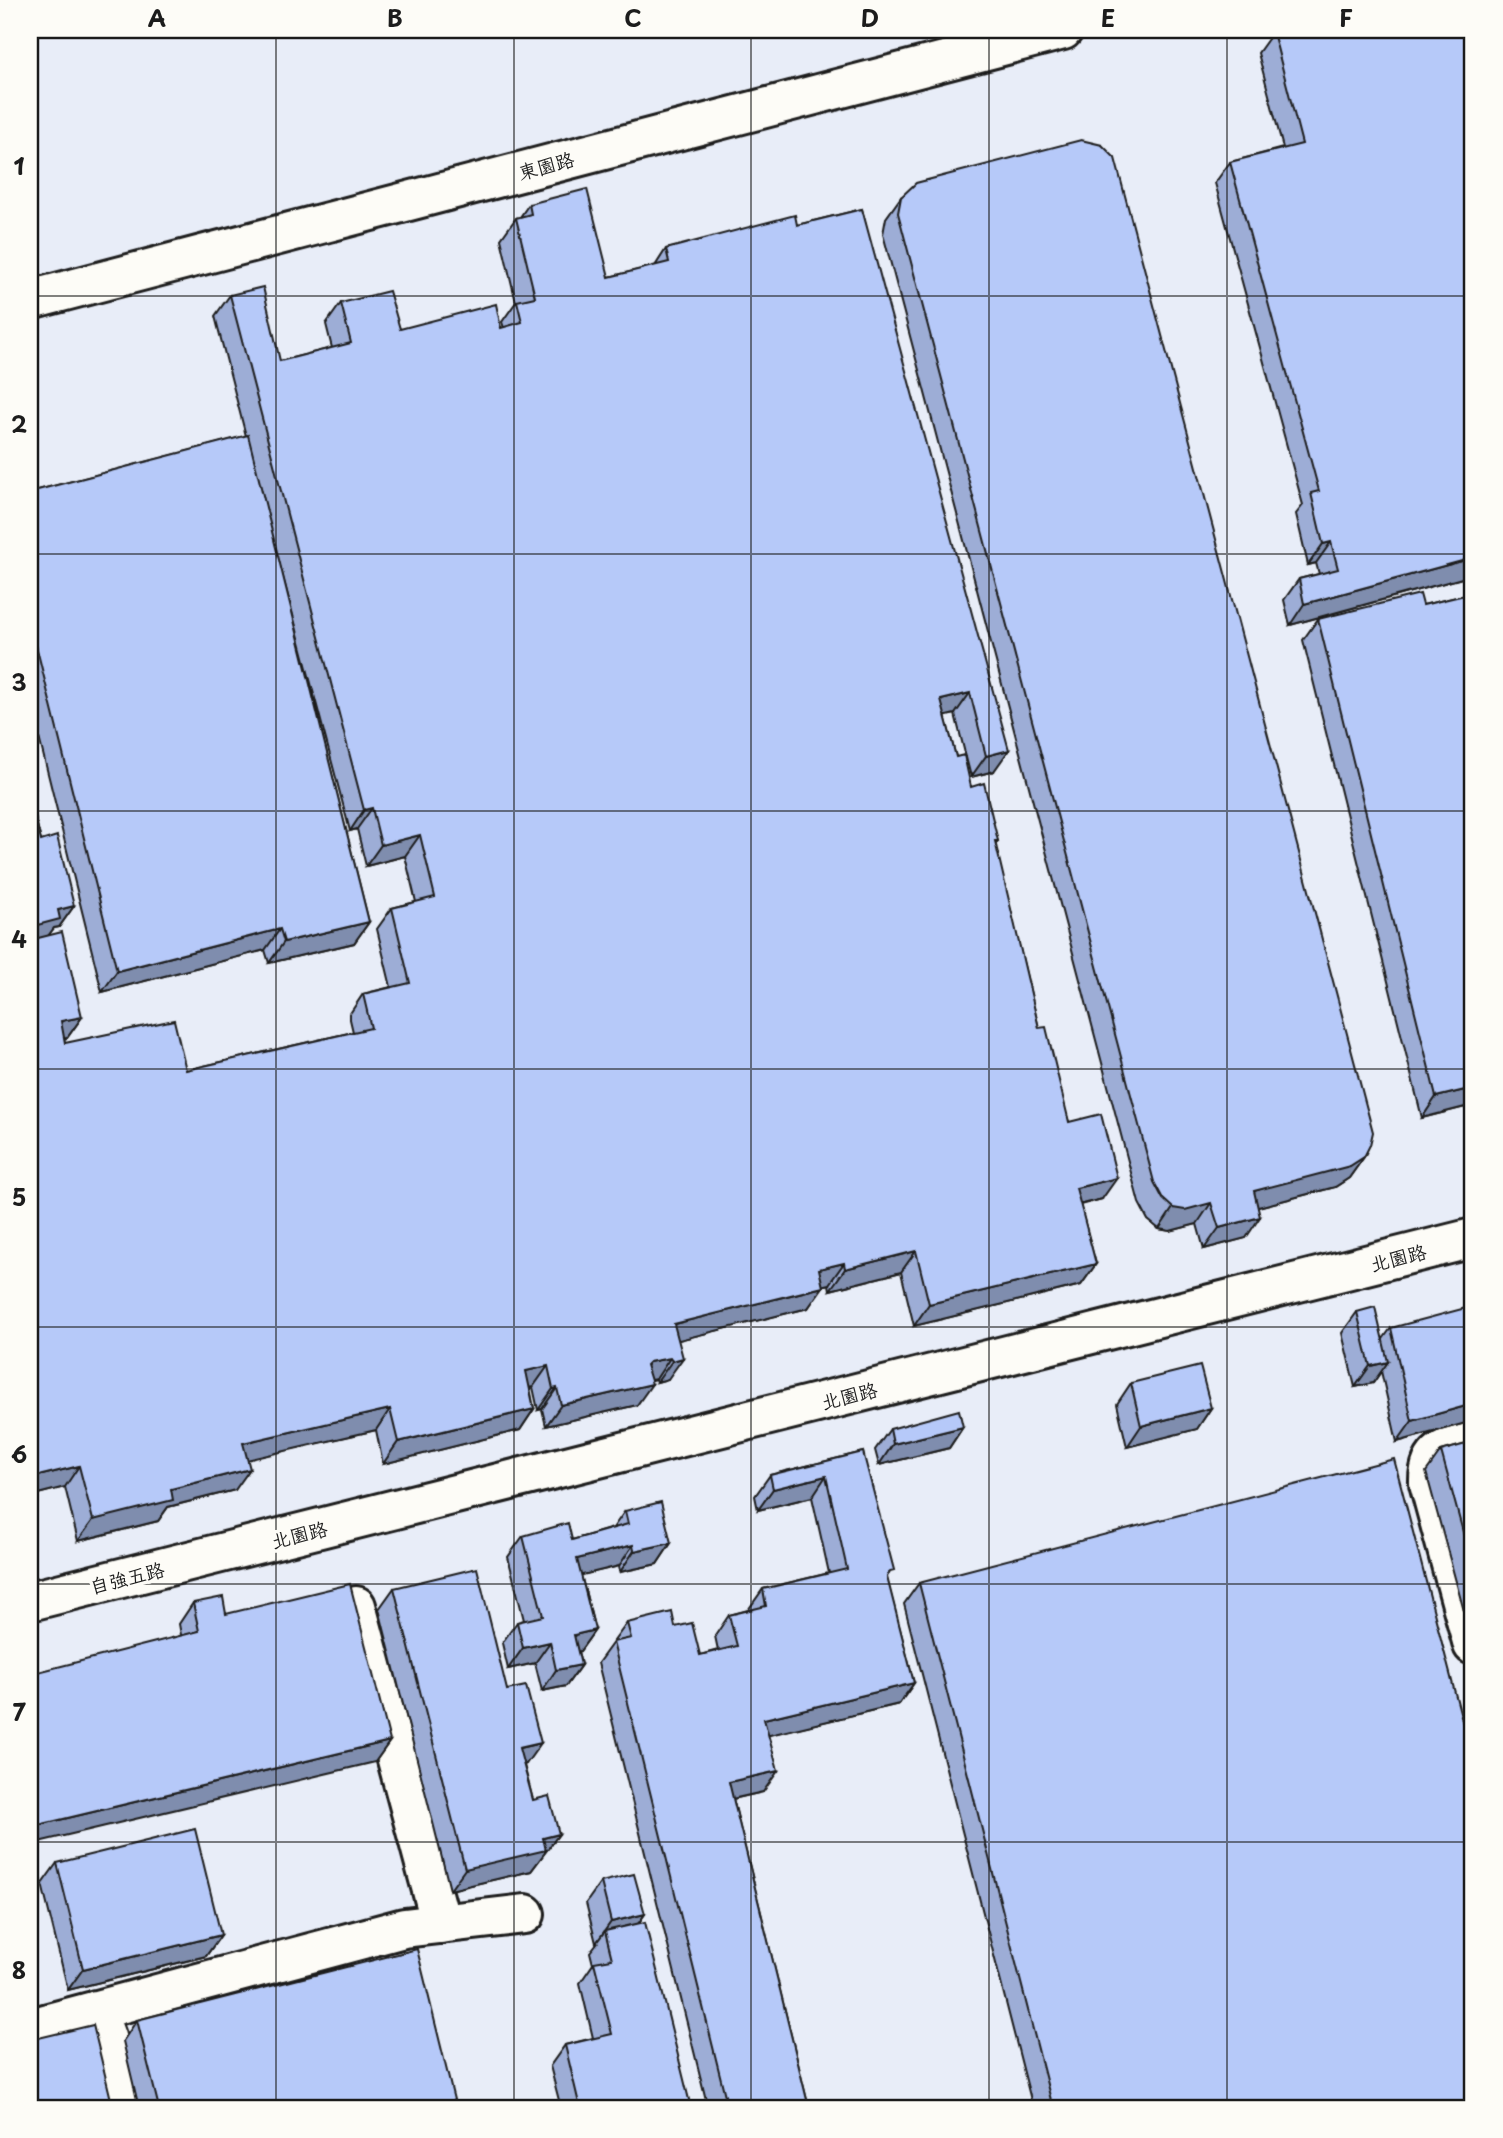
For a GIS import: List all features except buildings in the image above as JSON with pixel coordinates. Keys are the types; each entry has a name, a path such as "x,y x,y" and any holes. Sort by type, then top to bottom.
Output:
{"street":[{"name":"東園路","path":"30,300 1063,30"},
{"name":"北園路","path":"224,1553 1473,1238"},
{"path":"1473,1441 1446,1448 1438,1453 1429,1472 1429,1483 1473,1645"},
{"name":"自強五路","path":"30,1601 224,1553"},
{"path":"356,1606 441,1924"},
{"path":"30,2028 404,1928 525,1914"},
{"path":"96,2010 106,2037 123,2108"}],"shaded area":[{"path":"30,30 1473,30 1473,2108 30,2108"}]}
